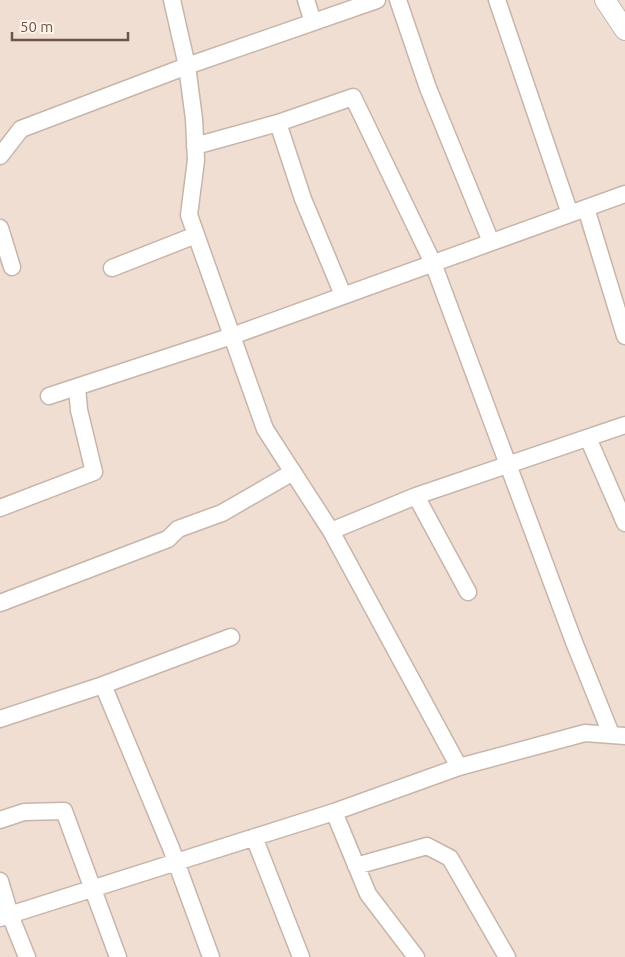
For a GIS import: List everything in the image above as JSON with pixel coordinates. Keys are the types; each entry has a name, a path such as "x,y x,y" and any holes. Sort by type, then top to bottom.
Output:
{"street":[{"path":"172,0 187,66 195,146 196,160 189,215 265,429 331,531 459,767"},
{"path":"306,0 313,22"},
{"path":"0,156 21,129 187,66 377,0"},
{"path":"398,0 428,88 491,242"},
{"path":"497,0 570,214"},
{"path":"605,0 625,30"},
{"path":"5,916 334,812 459,767 585,733 618,735 574,642 433,263 353,98 278,123 195,146"},
{"path":"278,123 303,199 343,296"},
{"path":"49,396 232,336 625,194"},
{"path":"586,208 625,336"},
{"path":"0,228 12,267"},
{"path":"112,268 196,235"},
{"path":"0,508 94,472 79,410 77,387"},
{"path":"331,531 416,496 625,425"},
{"path":"588,438 625,523"},
{"path":"0,603 168,539 178,529 222,513 293,472"},
{"path":"416,496 468,592"},
{"path":"0,720 231,636"},
{"path":"103,684 176,862 210,957"},
{"path":"0,820 24,812 64,812 118,957"},
{"path":"334,812 368,894 416,957"},
{"path":"254,837 301,957"},
{"path":"356,866 427,846 450,858 507,957"},
{"path":"0,881 5,916 27,957"}],"shaded area":[{"path":"0,0 625,0 625,957 0,957"}]}
